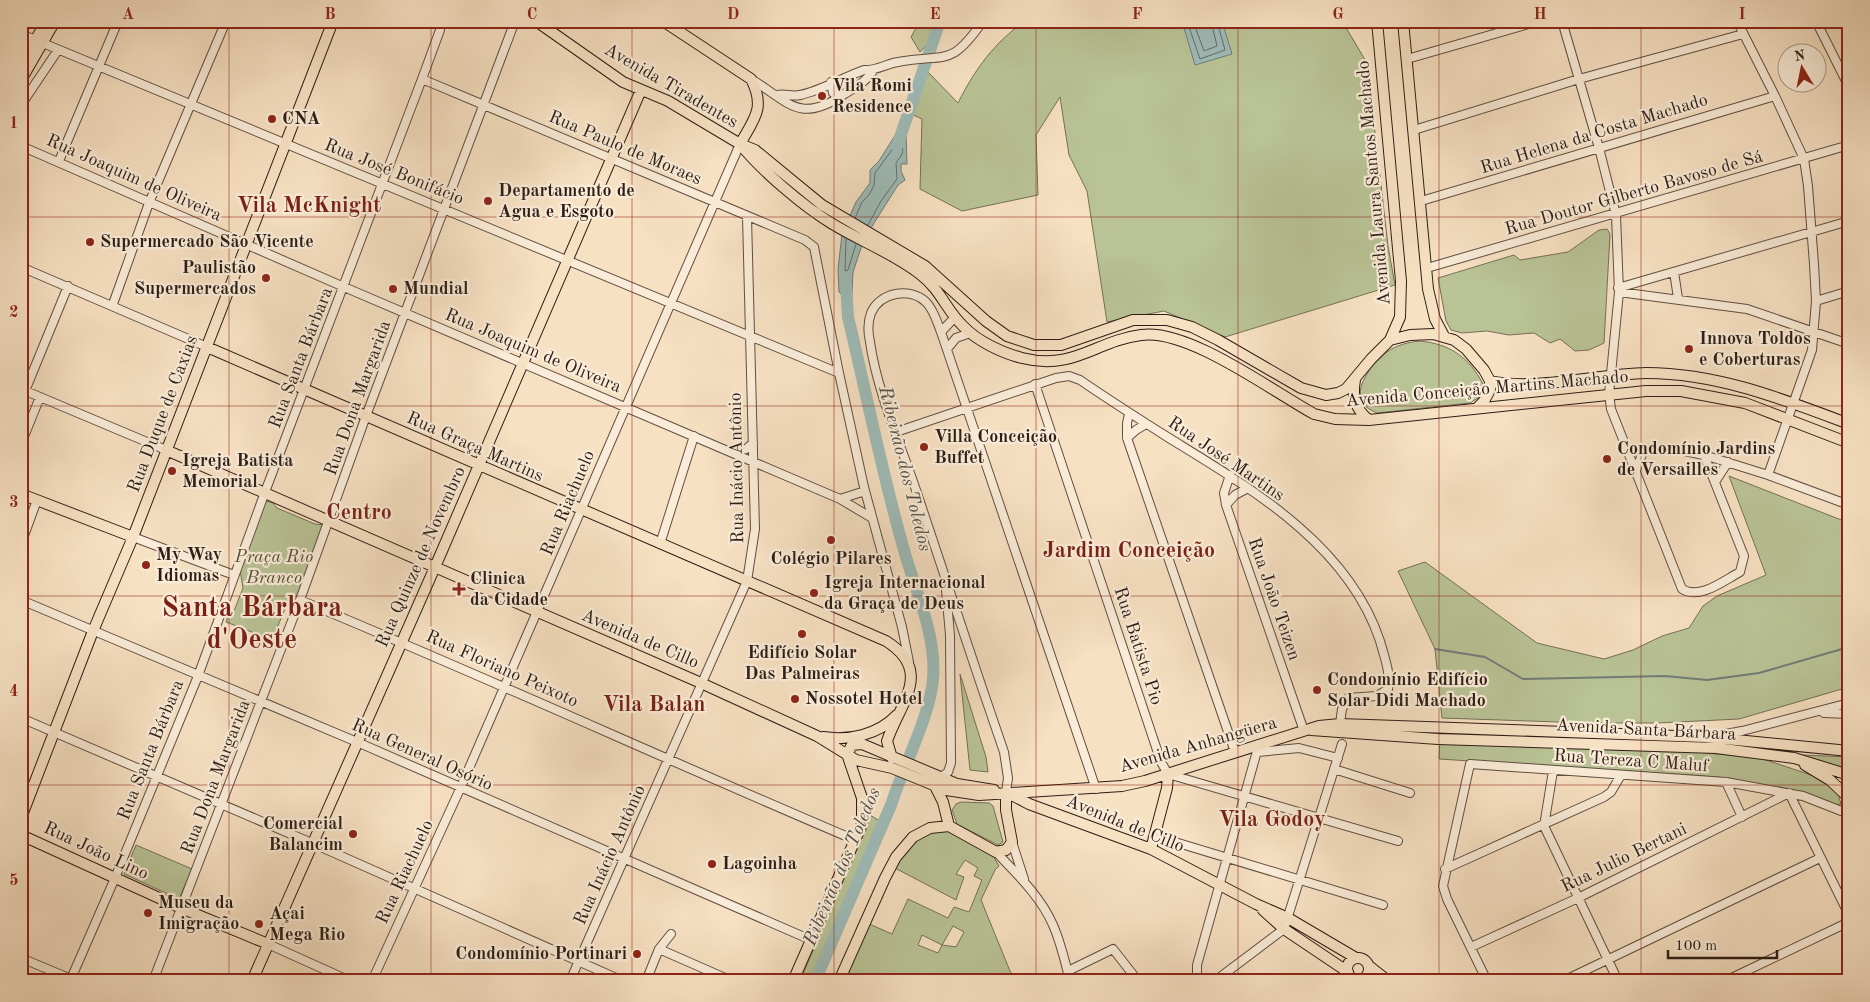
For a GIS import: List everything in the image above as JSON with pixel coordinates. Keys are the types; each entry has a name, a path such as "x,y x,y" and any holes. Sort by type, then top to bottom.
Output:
{"main road":[{"path":"21,80 47,21"},
{"path":"21,63 55,21"},
{"name":"Rua Duque de Caxias","path":"21,818 93,631 133,537 333,21"},
{"name":"Avenida Tiradentes","path":"536,21 623,82 668,101 740,144 750,156 778,181 834,219"},
{"path":"663,21 751,79 758,92 759,106 740,144"},
{"name":"Avenida Laura Santos Machado","path":"1377,21 1401,281 1400,318 1390,340"},
{"path":"1403,21 1432,308 1444,336"},
{"name":"Rua Quinze de Novembro","path":"252,981 435,567 641,90"},
{"name":"Avenida Conceição Martins Machado","path":"834,219 925,266 998,331 1013,339 1034,345 1048,346 1075,341 1134,320 1167,320 1192,327 1314,394 1326,395 1338,393 1355,380 1370,359 1390,340 1422,333 1444,336 1466,349 1490,381 1515,385 1610,374 1648,373 1715,380 1793,403 1849,424"},
{"name":"Avenida Conceição Martins Machado","path":"879,243 920,274 943,297 956,317 970,333 1007,354 1036,362 1054,362 1079,357 1127,338 1155,334 1167,336 1192,346 1314,414 1335,419 1369,420 1609,394 1672,391 1714,396 1745,404 1849,443"},
{"path":"956,317 970,313 986,321"},
{"name":"Rua Graça Martins","path":"207,347 478,466 886,641 897,648 909,665"},
{"path":"1355,380 1355,402 1358,409 1369,420"},
{"path":"1478,407 1488,395 1490,381"},
{"name":"Avenida de Cillo","path":"166,450 817,736 861,762 893,762 967,795 1006,792 1029,804 1151,849 1256,904 1288,918 1356,958 1365,960 1368,966"},
{"path":"21,494 133,537"},
{"path":"893,762 887,741 910,686 909,665"},
{"path":"817,736 837,739 864,734 882,727 900,712"},
{"name":"Avenida Anhangüera","path":"1006,792 1096,789 1122,786 1168,774 1236,752 1259,748 1307,731 1340,724 1438,733"},
{"name":"Avenida Anhangüera","path":"1307,731 1438,733"},
{"name":"Avenida Santa Bárbara","path":"1438,733 1705,737 1849,751"},
{"name":"Avenida Santa Bárbara","path":"1438,733 1708,748 1794,758 1849,775"},
{"path":"793,981 862,824 863,807 859,788 847,754 852,745 856,743 893,762"},
{"path":"1794,758 1826,777 1849,798"},
{"path":"1151,849 1167,788 1168,774"},
{"path":"938,782 948,826"},
{"path":"839,981 864,922 896,857 906,844 921,831 948,826 996,852 1006,850 1012,842 1006,810 1006,792"},
{"name":"Rua João Lino","path":"21,835 181,908 268,944"},
{"name":"Avenida de Cillo","path":"1256,904 1284,929 1355,978"},
{"path":"1355,978 1350,962 1356,958"},
{"path":"1355,978 1368,973 1368,966"},
{"path":"1368,966 1386,979"},
{"path":"1355,978 1386,979"}],"street":[{"path":"58,161 118,21"},
{"path":"113,304 150,203 226,21"},
{"name":"Rua Santa Bárbara","path":"72,980 198,676 265,492 422,79 440,30 440,21"},
{"name":"Rua Dona Margarida","path":"153,981 300,600 366,416 515,21"},
{"path":"777,95 798,95 816,90 864,70 873,71 896,62 936,58 953,54 963,48 983,21"},
{"path":"1407,59 1539,21"},
{"path":"1562,21 1599,148 1616,215 1618,290 1610,374 1609,394 1611,409 1625,449 1682,589 1688,593 1698,594 1740,572 1744,556 1704,455"},
{"path":"1737,21 1742,34 1776,96 1804,159 1812,233 1816,301 1815,332 1812,350 1768,475"},
{"path":"1816,21 1849,87"},
{"name":"Rua José Bonifácio","path":"21,34 568,259 749,338 839,373"},
{"path":"1414,130 1579,80 1742,34"},
{"path":"21,105 58,50"},
{"path":"751,79 794,108 806,110 820,108 841,96 869,78 873,71"},
{"name":"Rua Paulo de Moraes","path":"422,79 715,204 805,240 814,247 839,373"},
{"path":"832,82 833,93 841,96"},
{"name":"Rua Helena da Costa Machado","path":"1420,201 1776,96"},
{"name":"Rua Riachuelo","path":"372,981 505,687 740,144"},
{"name":"Rua Doutor Gilberto Bavoso de Sá","path":"1427,268 1616,215 1849,145"},
{"name":"Rua Joaquim de Oliveira","path":"21,146 344,287 840,499 872,518"},
{"name":"Rua Inácio Antônio","path":"570,981 747,581 755,529 747,217"},
{"path":"1618,290 1849,221"},
{"name":"Rua Graça Martins","path":"21,267 113,304 207,347"},
{"path":"1674,272 1678,298"},
{"path":"68,286 23,390 166,450"},
{"path":"1618,290 1748,309 1849,344"},
{"path":"1816,301 1849,291"},
{"path":"1006,792 1008,778 1004,752 896,432 870,342 871,314 880,301 888,296 903,293 913,295 923,300 931,308 947,349 1096,789"},
{"path":"941,332 956,317"},
{"path":"947,349 956,338 970,333"},
{"path":"839,373 865,491 902,628 909,665"},
{"name":"Rua José Martins","path":"896,432 1063,376 1074,378 1230,476 1292,522 1331,560 1362,602 1377,633 1386,664 1389,681 1388,689 1377,696 1348,698 1342,709 1340,724"},
{"name":"Rua Batista Pio","path":"1035,384 1161,762 1168,774"},
{"path":"21,444 40,397"},
{"path":"1129,414 1127,423 1128,438 1236,752"},
{"path":"1128,438 1146,424"},
{"path":"660,544 694,436"},
{"path":"730,452 746,449 753,443"},
{"path":"1625,449 1679,450 1704,455 1768,475 1849,505"},
{"path":"1635,473 1644,449"},
{"path":"1715,482 1728,462"},
{"name":"Rua João Teizen","path":"1230,476 1224,494 1226,505 1307,731"},
{"path":"1226,505 1236,495 1248,488"},
{"path":"840,499 865,491"},
{"path":"21,544 37,500"},
{"path":"133,537 234,575"},
{"path":"938,782 948,772 951,763 950,635 944,575"},
{"name":"Rua General Osório","path":"21,600 357,742 460,789 810,940"},
{"name":"Rua Floriano Peixoto","path":"300,600 505,687 668,761 855,840"},
{"path":"886,641 898,638 902,628"},
{"path":"950,635 964,634"},
{"path":"1705,737 1742,731 1849,703"},
{"path":"1815,713 1849,714"},
{"path":"21,718 314,844 623,981"},
{"path":"1214,981 1284,929 1342,744"},
{"path":"1197,981 1197,965 1259,748 1299,748 1338,758"},
{"name":"Rua Tereza C Maluf","path":"1445,869 1470,764 1726,782 1789,793 1849,814"},
{"path":"1334,769 1410,793"},
{"path":"1553,770 1544,826 1618,981"},
{"path":"1168,774 1398,841"},
{"path":"1487,981 1446,899 1443,886 1445,869 1544,826 1604,797 1611,792 1621,775"},
{"path":"1726,782 1742,817"},
{"path":"1789,793 1849,915"},
{"name":"Rua Julio Bertani","path":"1471,947 1578,898 1789,793"},
{"path":"1155,836 1383,905"},
{"path":"1012,842 1026,883"},
{"path":"996,852 1026,883 1053,925 1070,981"},
{"path":"1563,981 1820,858"},
{"path":"1725,981 1849,922"},
{"path":"646,981 659,949 671,934"},
{"name":"Rua João Lino","path":"268,944 350,981"},
{"path":"1068,971 1113,948 1138,981"},
{"path":"659,949 732,981"},
{"path":"21,958 72,980"}],"green space":[{"path":"920,21 949,21 920,52 911,37"},
{"path":"1025,21 1342,21 1367,63 1388,246 1395,285 1225,337 1164,311 1107,322 1087,191 1069,155 1060,97 1036,135 1038,195 962,211 920,189 922,119 909,113 924,68 958,103 971,79 986,58 1004,38"},
{"path":"1607,229 1610,234 1604,343 1589,350 1575,351 1560,339 1550,343 1534,333 1509,335 1487,331 1462,333 1451,330 1446,321 1438,278 1514,255 1520,260 1568,252 1599,230"},
{"path":"1420,341 1441,345 1458,353 1465,359 1483,384 1481,396 1470,403 1377,413 1366,407 1360,395 1361,388 1372,367 1394,347"},
{"path":"1729,476 1849,523 1849,687 1739,719 1657,723 1588,723 1442,718 1435,649 1398,571 1425,562 1537,643 1604,659 1633,650 1662,636 1689,628 1703,606 1717,596 1766,575"},
{"name":"Praça Rio Branco","path":"266,501 273,503 277,508 315,524 325,525 299,594 287,604 272,640 226,622 228,616 232,616 243,588 240,570"},
{"path":"960,674 986,757 988,772 970,770"},
{"path":"1440,738 1665,749 1760,758 1820,778 1838,794 1841,804 1833,806 1791,791 1718,777 1439,759"},
{"path":"1803,755 1849,757 1849,770"},
{"path":"961,802 989,803 993,806 1003,842 998,845 957,824 952,810 956,804"},
{"path":"870,815 883,823 815,981 800,981"},
{"path":"947,829 992,854 999,866 995,870 981,900 1010,971 1016,979 841,981 867,923 892,934 908,899 948,918 954,907 969,912 982,880 974,876 978,868 965,860 956,874 964,877 956,900 893,867 897,858 923,833","holes":["953,926 964,932 956,947 942,945","922,935 942,945 938,953 918,945"]},
{"path":"136,845 192,869 179,899 124,874"}],"water":[{"path":"1182,21 1222,21 1232,54 1195,65"},
{"path":"899,129 906,132 907,164 901,164 901,171 905,180 898,185 864,239 853,272 852,294 847,300 839,292 838,269 842,234 856,202 870,183 870,170 879,161"}],"waterway":[{"name":"Ribeirão dos Toledos","path":"897,146 940,21"},
{"name":"Ribeirão dos Toledos","path":"815,981 891,805 922,725 933,679 933,662 928,627 894,515 880,458 848,317 846,284"},
{"path":"1435,649 1485,657 1523,679 1665,676 1707,680 1759,673 1849,647"}],"place":[{"name":"Vila Romi Residence","path":"822,96"},
{"name":"CNA","path":"272,119"},
{"name":"Departamento de Agua e Esgoto","path":"488,201"},
{"name":"Supermercado São Vicente","path":"90,242"},
{"name":"Paulistão Supermercados","path":"266,278"},
{"name":"Mundial","path":"393,289"},
{"name":"Innova Toldos e Coberturas","path":"1689,349"},
{"name":"Villa Conceição Buffet","path":"924,447"},
{"name":"Condomínio Jardins de Versailles","path":"1607,459"},
{"name":"Igreja Batista Memorial","path":"172,471"},
{"name":"Colégio Pilares","path":"831,540"},
{"name":"My Way Idiomas","path":"146,565"},
{"name":"Clinica da Cidade","path":"459,589"},
{"name":"Igreja Internacional da Graça de Deus","path":"814,593"},
{"name":"Edifício Solar Das Palmeiras","path":"802,634"},
{"name":"Condomínio Edifício Solar Didi Machado","path":"1317,690"},
{"name":"Nossotel Hotel","path":"795,699"},
{"name":"Comercial Balancim","path":"353,834"},
{"name":"Lagoinha","path":"712,864"},
{"name":"Museu da Imigração","path":"148,913"},
{"name":"Açai Mega Rio","path":"259,924"},
{"name":"Condomínio Portinari","path":"637,954"}],"district":[{"name":"Vila McKnight","path":"309,206"},
{"name":"Centro","path":"359,513"},
{"name":"Jardim Conceição","path":"1129,551"},
{"name":"Santa Bárbara d'Oeste","path":"252,625"},
{"name":"Vila Balan","path":"654,705"},
{"name":"Vila Godoy","path":"1272,820"}]}
